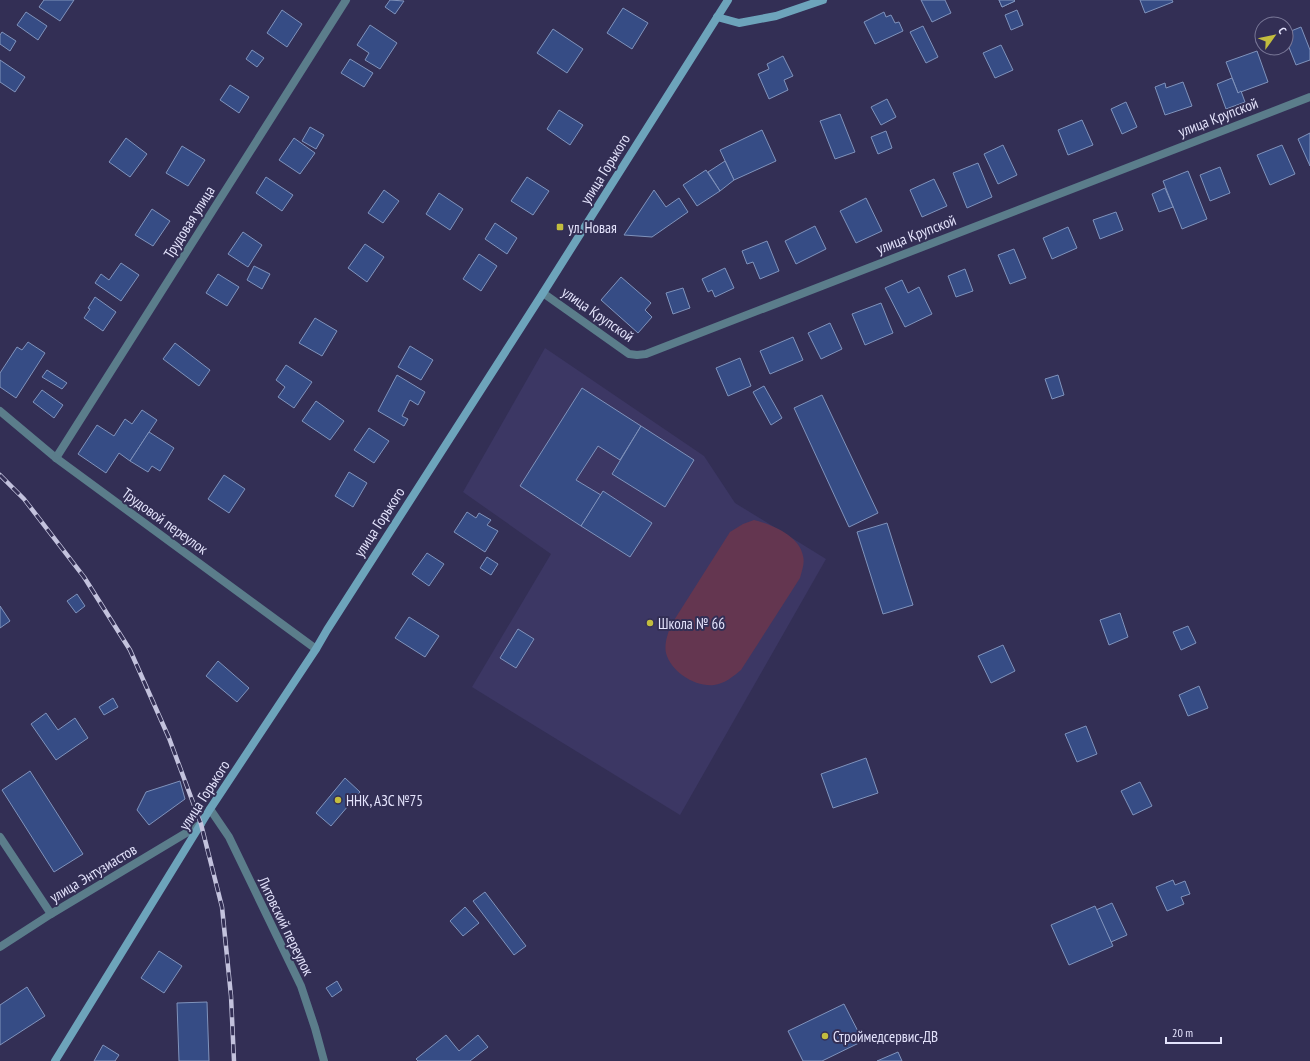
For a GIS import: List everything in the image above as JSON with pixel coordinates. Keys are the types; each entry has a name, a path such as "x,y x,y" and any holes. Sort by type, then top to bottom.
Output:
{"main road":[{"name":"улица Горького","path":"55,1061 210,809 316,649 728,0"},
{"path":"717,17 739,23 776,16 823,0"}],"street":[{"name":"Трудовая улица","path":"56,458 346,0"},
{"name":"улица Крупской","path":"543,293 629,354 646,354 1310,97"},
{"name":"Трудовой переулок","path":"0,411 56,458 316,649"},
{"name":"Литовский переулок","path":"210,809 229,837 301,986 324,1061"},
{"name":"улица Энтузиастов","path":"0,947 51,914 201,824"},
{"path":"0,837 51,914"}],"shaded area":[{"name":"Школа № 66","path":"545,348 704,456 735,503 826,559 680,815 472,687 551,554 463,492"},
{"path":"754,520 768,524 784,532 796,542 801,549 804,559 800,578 741,670 729,679 718,684 699,684 678,672 669,660 666,653 666,642 671,625 730,532 743,524"}],"building":[{"path":"44,0 74,0 60,21 39,7"},
{"path":"390,0 404,1 395,14 385,7"},
{"path":"921,0 945,0 951,13 932,22"},
{"path":"999,0 1014,0 1015,1 1002,7"},
{"path":"999,0 1014,0 1015,1 1002,7"},
{"path":"1140,0 1172,0 1173,2 1145,13"},
{"path":"623,8 648,23 632,49 607,33"},
{"path":"282,10 302,24 287,47 267,33"},
{"path":"1017,10 1023,25 1011,30 1005,15"},
{"path":"26,12 47,26 38,40 17,25"},
{"path":"884,12 886,17 891,15 895,23 899,22 903,31 875,44 864,22"},
{"path":"370,25 397,43 380,69 365,60 369,53 357,45"},
{"path":"923,26 938,57 926,63 910,32"},
{"path":"1301,27 1310,50 1310,60 1296,65 1292,56 1294,56 1294,30"},
{"path":"553,29 583,49 567,73 537,53"},
{"path":"2,32 16,41 10,51 0,44 0,35"},
{"path":"1001,45 1013,70 995,78 983,53"},
{"path":"252,50 264,58 257,67 246,59"},
{"path":"1254,52 1254,56 1259,56 1268,82 1238,93 1226,62"},
{"path":"783,56 793,76 784,80 788,90 769,99 758,74 769,69 767,64"},
{"path":"350,59 373,73 364,87 341,73"},
{"path":"0,60 25,77 15,92 0,82"},
{"path":"1232,78 1238,93 1241,91 1245,102 1226,109 1217,84"},
{"path":"1183,82 1192,106 1165,115 1155,87 1165,83 1166,88"},
{"path":"230,85 249,97 239,113 220,100"},
{"path":"887,99 896,117 881,125 871,107"},
{"path":"1126,102 1137,127 1122,134 1111,109"},
{"path":"559,110 583,125 570,145 547,129"},
{"path":"840,114 855,152 835,159 820,121"},
{"path":"1082,120 1093,145 1068,155 1058,130"},
{"path":"310,127 324,135 316,149 302,141"},
{"path":"762,130 776,161 734,180 720,150"},
{"path":"886,131 892,148 878,154 871,137"},
{"path":"1310,133 1310,166 1298,139"},
{"path":"126,138 147,154 130,177 109,162"},
{"path":"294,138 315,153 300,174 279,160"},
{"path":"1003,145 1017,175 998,184 984,154"},
{"path":"1282,145 1295,174 1270,185 1257,155"},
{"path":"182,146 205,160 188,186 166,173"},
{"path":"725,161 734,180 720,191 708,172"},
{"path":"978,163 992,197 967,208 953,173"},
{"path":"1220,167 1230,193 1210,201 1200,175"},
{"path":"706,170 720,191 697,206 683,185"},
{"path":"1188,171 1207,219 1182,229 1163,181"},
{"path":"266,177 293,195 282,211 256,193"},
{"path":"527,177 549,191 533,215 511,201"},
{"path":"934,179 947,206 922,217 910,190"},
{"path":"1165,188 1173,207 1159,212 1152,194"},
{"path":"384,190 399,201 383,223 368,213"},
{"path":"654,190 666,207 679,198 688,212 652,237 624,235"},
{"path":"439,193 463,209 450,230 426,214"},
{"path":"866,198 882,231 856,243 840,211"},
{"path":"152,209 170,221 153,246 135,235"},
{"path":"1116,212 1123,230 1100,239 1093,220"},
{"path":"495,223 517,238 507,254 485,239"},
{"path":"815,226 826,249 796,264 785,241"},
{"path":"1068,227 1077,248 1052,259 1043,238"},
{"path":"243,232 262,245 248,267 228,254"},
{"path":"767,241 779,271 760,279 753,262 747,264 742,251"},
{"path":"365,244 384,257 367,282 348,268"},
{"path":"1014,249 1026,278 1010,284 998,255"},
{"path":"479,254 497,266 481,291 463,279"},
{"path":"121,263 139,275 121,301 95,283 101,274 109,280"},
{"path":"254,266 270,274 262,289 247,280"},
{"path":"725,268 734,288 715,297 712,290 708,292 702,279"},
{"path":"965,269 973,291 956,297 948,276"},
{"path":"218,274 239,287 227,306 206,293"},
{"path":"621,277 651,303 645,310 652,317 638,333 601,300"},
{"path":"902,280 908,293 919,287 932,314 905,327 885,288"},
{"path":"683,288 690,308 673,314 666,293"},
{"path":"95,297 116,312 103,331 84,318"},
{"path":"881,303 893,333 865,345 852,314"},
{"path":"315,318 337,331 322,356 299,343"},
{"path":"830,323 842,349 821,359 808,333"},
{"path":"793,337 803,360 770,374 760,351"},
{"path":"28,342 45,353 16,398 0,387 0,373 17,347 22,350"},
{"path":"175,343 210,370 199,386 163,359"},
{"path":"410,346 433,360 421,380 398,367"},
{"path":"740,358 751,386 728,396 716,368"},
{"path":"286,365 312,382 294,408 278,397 285,387 276,380"},
{"path":"47,370 67,383 62,389 42,377"},
{"path":"397,375 425,392 418,405 410,400 402,416 408,419 404,426 378,411"},
{"path":"1058,375 1064,395 1052,399 1045,379"},
{"path":"764,386 782,418 771,425 753,392"},
{"path":"582,388 641,426 620,460 598,446 576,480 601,495 581,526 520,486"},
{"path":"42,390 63,405 54,418 33,402"},
{"path":"822,395 878,513 849,527 794,408"},
{"path":"316,401 344,421 330,440 302,421"},
{"path":"142,410 157,420 130,461 119,453 106,473 78,454 97,425 114,436 125,419 132,424"},
{"path":"641,426 694,460 665,507 612,474"},
{"path":"369,428 389,441 374,463 354,450"},
{"path":"149,432 174,448 160,471 152,466 148,472 130,461"},
{"path":"349,472 367,483 353,507 335,496"},
{"path":"224,475 245,489 229,513 208,499"},
{"path":"603,491 652,523 630,557 581,526"},
{"path":"467,512 476,518 479,513 491,520 487,525 498,531 485,552 454,532"},
{"path":"887,523 913,605 883,614 857,532"},
{"path":"427,553 444,564 429,586 412,574"},
{"path":"487,557 498,564 491,575 480,568"},
{"path":"77,594 85,606 76,613 67,601"},
{"path":"0,606 10,621 0,628"},
{"path":"1120,613 1128,637 1109,645 1100,620"},
{"path":"409,617 439,636 425,657 395,638"},
{"path":"1188,626 1196,643 1181,650 1173,632"},
{"path":"518,629 534,639 516,668 500,658"},
{"path":"1003,645 1015,671 991,683 978,656"},
{"path":"218,661 249,688 237,702 206,676"},
{"path":"1199,686 1208,708 1188,716 1179,695"},
{"path":"113,698 118,707 104,715 99,707"},
{"path":"46,713 58,730 75,718 88,738 56,760 31,724"},
{"path":"1086,726 1097,754 1077,762 1065,734"},
{"path":"866,758 878,793 833,808 821,774"},
{"path":"30,771 83,854 54,872 2,790"},
{"path":"345,778 360,792 331,826 316,813"},
{"path":"180,781 185,799 149,825 137,810 146,792"},
{"path":"1140,782 1152,806 1133,815 1121,791"},
{"path":"1173,880 1175,885 1185,881 1190,894 1181,897 1184,904 1167,911 1156,887"},
{"path":"485,892 526,946 514,955 473,901"},
{"path":"1112,903 1127,935 1111,942 1096,910"},
{"path":"1095,906 1113,946 1069,965 1051,925"},
{"path":"465,907 479,923 463,936 450,921"},
{"path":"159,951 182,966 164,993 141,978"},
{"path":"337,981 342,990 332,997 326,988"},
{"path":"27,987 45,1016 0,1045 0,1005"},
{"path":"207,1002 209,1061 179,1061 177,1003"},
{"name":"Строймедсервис-ДВ","path":"844,1004 863,1041 822,1061 803,1061 788,1031"},
{"path":"446,1035 459,1051 478,1035 488,1047 470,1061 418,1061 416,1059"},
{"path":"103,1045 119,1055 115,1061 94,1061"},
{"path":"898,1052 902,1061 877,1061"}],"railway":[{"path":"0,475 24,499 84,577 130,650 169,738 201,824 222,907 231,996 234,1061"}],"place":[{"name":"ул. Новая","path":"560,227"},
{"name":"Школа № 66","path":"650,623"},
{"name":"ННК, АЗС №75","path":"338,800"},
{"name":"Строймедсервис-ДВ","path":"825,1036"}]}
